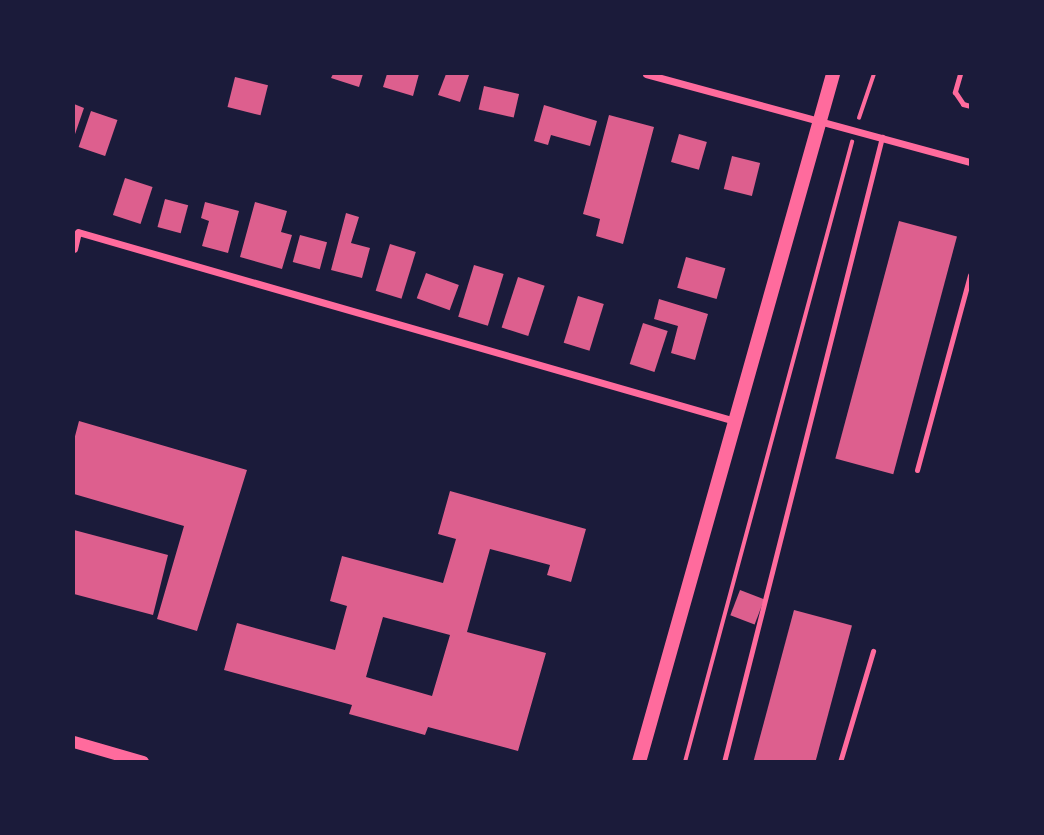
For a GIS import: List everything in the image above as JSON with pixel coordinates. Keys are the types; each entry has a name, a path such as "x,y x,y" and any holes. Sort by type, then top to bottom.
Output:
{"main road":[{"path":"639,761 833,74"}],"street":[{"path":"646,74 971,162"},
{"path":"74,249 76,231 735,421"},
{"path":"74,742 143,761"}],"lane":[{"path":"960,74 956,92 963,104 971,106"},
{"path":"724,761 882,137"},
{"path":"917,470 971,275"},
{"path":"839,761 873,651"}],"path":[{"path":"685,761 855,130 874,74"}],"building":[{"path":"333,74 363,74 359,87 331,78"},
{"path":"387,74 419,74 413,96 383,87"},
{"path":"446,74 469,75 460,102 438,95"},
{"path":"235,77 268,85 260,115 228,107"},
{"path":"484,86 519,94 514,117 479,109"},
{"path":"74,104 84,108 74,137"},
{"path":"544,105 597,121 590,146 551,135 548,145 534,141"},
{"path":"91,111 117,120 105,156 79,147"},
{"path":"609,115 654,127 623,244 596,236 600,219 583,214"},
{"path":"679,134 707,142 699,170 671,162"},
{"path":"732,156 760,163 752,196 724,189"},
{"path":"125,178 153,187 141,224 113,215"},
{"path":"165,199 188,205 181,233 157,227"},
{"path":"205,202 239,211 228,253 202,246 209,221 201,218"},
{"path":"255,202 287,211 281,232 292,235 282,269 240,257"},
{"path":"346,213 359,217 351,243 370,248 362,278 331,270"},
{"path":"899,221 957,237 893,474 835,459"},
{"path":"300,235 327,242 320,269 293,262"},
{"path":"390,244 416,252 401,299 376,291"},
{"path":"686,257 725,268 717,299 677,288"},
{"path":"474,265 504,274 488,326 458,317"},
{"path":"426,273 459,285 450,310 417,298"},
{"path":"518,277 545,286 528,336 502,327"},
{"path":"578,296 604,304 589,351 564,343"},
{"path":"659,299 708,314 695,360 671,353 678,326 654,319"},
{"path":"643,323 668,331 654,372 630,364"},
{"path":"79,421 247,470 197,631 157,619 184,526 74,494 74,440"},
{"path":"450,491 586,529 571,582 547,575 550,565 490,549 467,632 546,653 518,751 428,727 425,735 349,714 352,705 224,670 237,623 335,650 347,606 330,601 342,556 443,583 456,539 438,534","holes":["383,617 450,635 432,696 366,677"]},
{"path":"74,530 168,555 153,615 74,594"},
{"path":"740,590 764,599 755,625 730,615"},
{"path":"794,610 852,626 815,762 753,762"}]}
